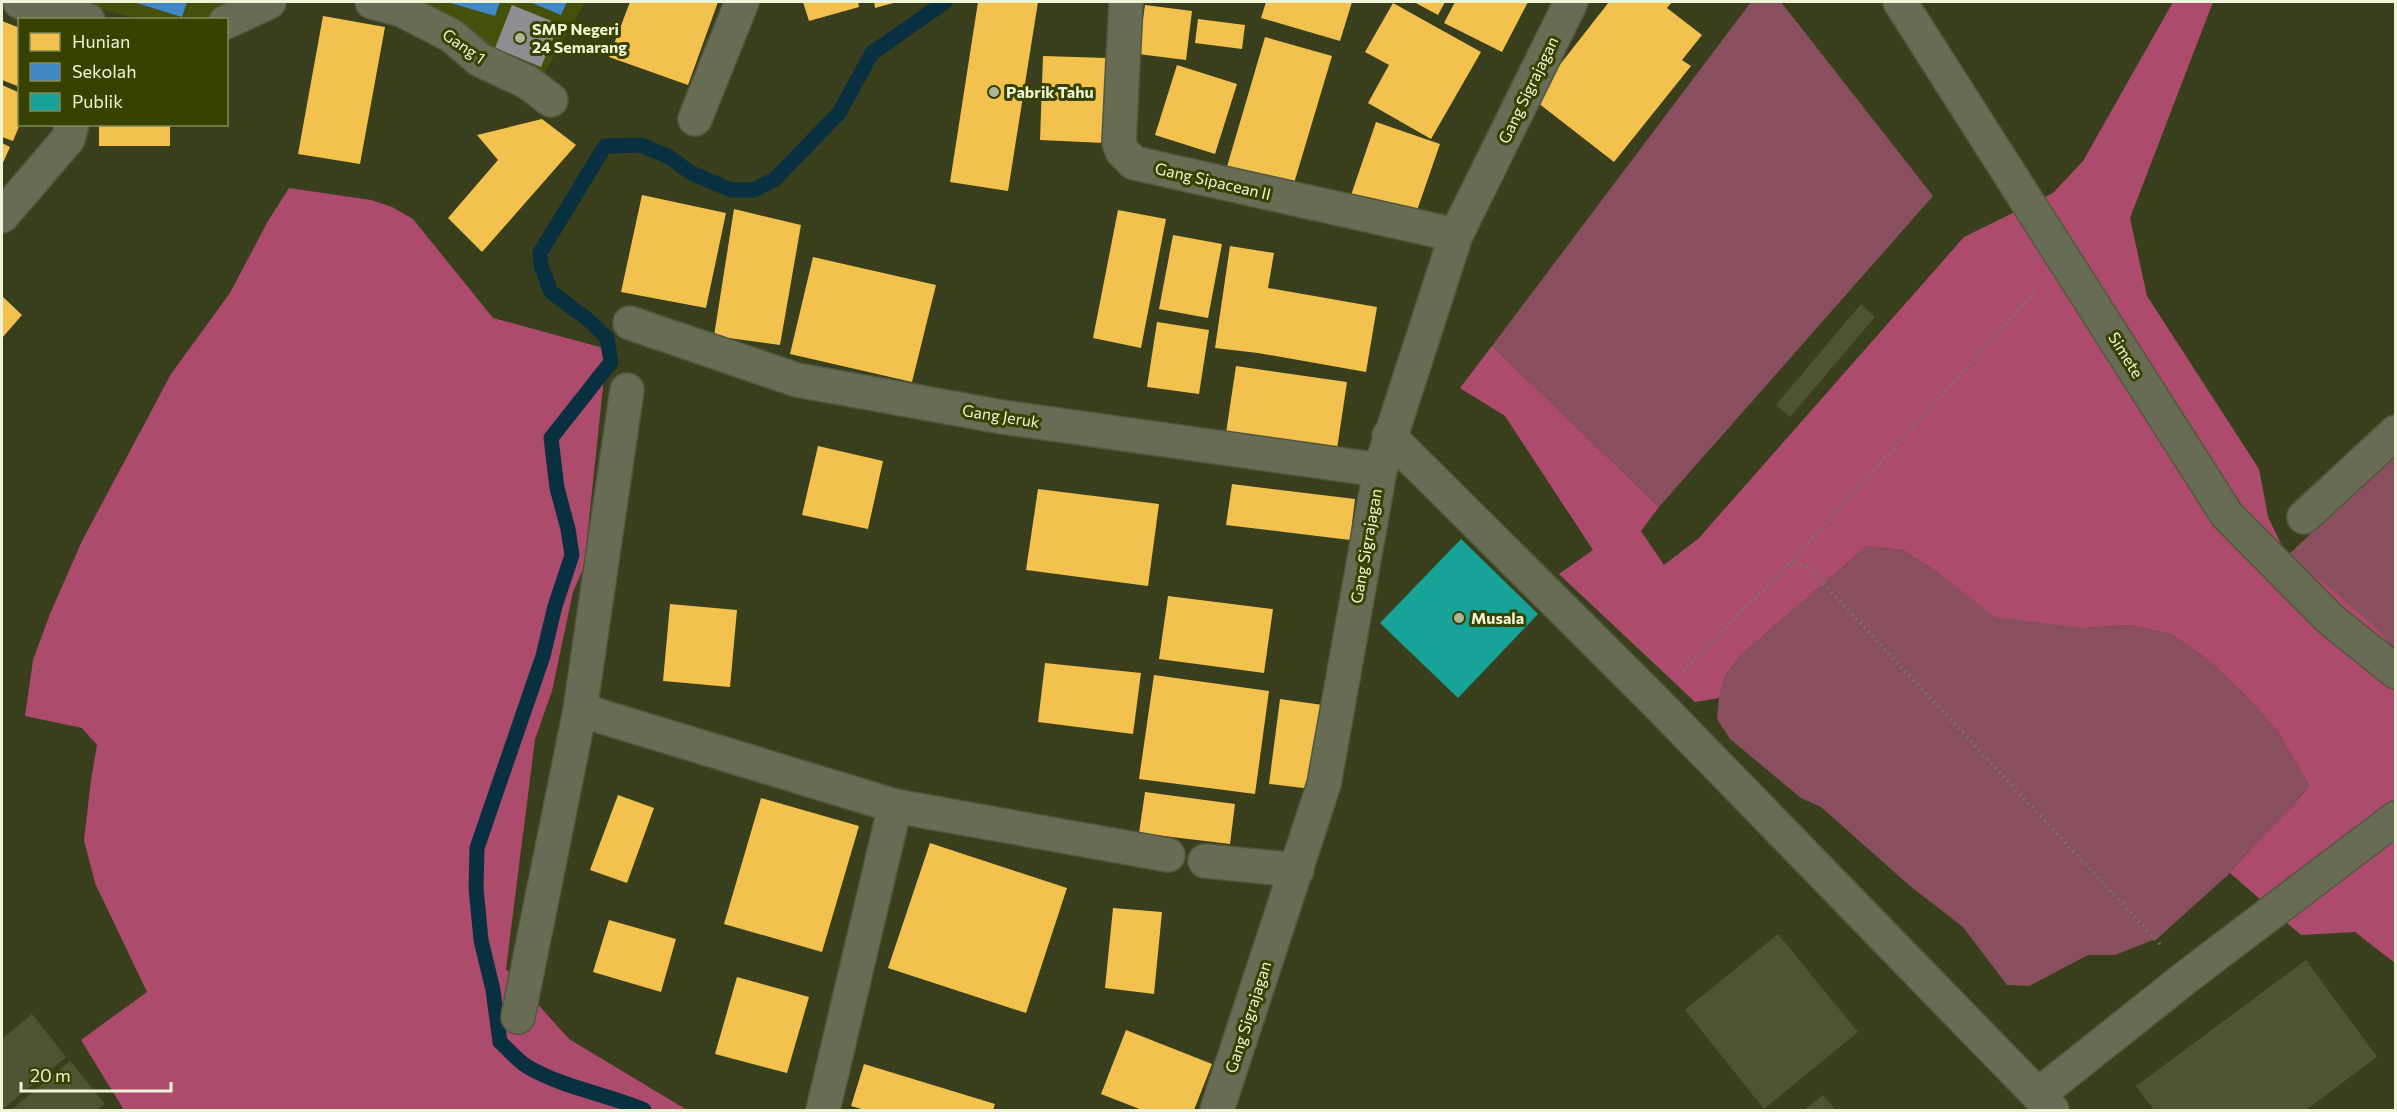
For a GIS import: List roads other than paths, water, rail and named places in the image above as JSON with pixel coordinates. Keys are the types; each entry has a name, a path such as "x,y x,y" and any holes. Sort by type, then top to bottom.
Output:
{"street":[{"path":"20,2 80,18"},
{"path":"228,21 268,2"},
{"name":"Gang 1","path":"372,2 402,10 452,36 480,60 527,82 551,100"},
{"path":"695,119 742,2"},
{"name":"Gang Sipacean II","path":"1126,2 1119,143 1122,151 1134,163 1456,236"},
{"name":"Gang Sigrajagan","path":"1217,1110 1324,784 1380,470 1389,436 1456,236 1571,2"},
{"name":"Simete","path":"1900,2 2227,515 2331,619 2396,672"},
{"path":"2,216 68,139 71,126"},
{"name":"Gang Jeruk","path":"630,323 797,380 1002,417 1380,470"},
{"path":"518,1017 580,711 627,390"},
{"path":"2304,517 2396,432"},
{"path":"1389,436 1654,700 2045,1103 2189,975 2396,818"},
{"path":"580,711 895,806 1168,855"},
{"path":"823,1110 895,806"},
{"path":"1204,861 1297,870"}],"waterway":[{"path":"644,1110 542,1074 524,1065 500,1042 493,990 481,940 476,888 477,848 543,656 555,606 572,555 557,488 551,438 611,362 607,338 591,322 551,292 541,266 540,253 605,146 641,145 669,157 691,173 731,190 754,190 775,179 839,113 872,53 945,2"}],"place":[{"name":"SMP Negeri 24 Semarang","path":"520,38"},
{"name":"Pabrik Tahu","path":"994,92"},
{"name":"Musala","path":"1459,618"}]}
